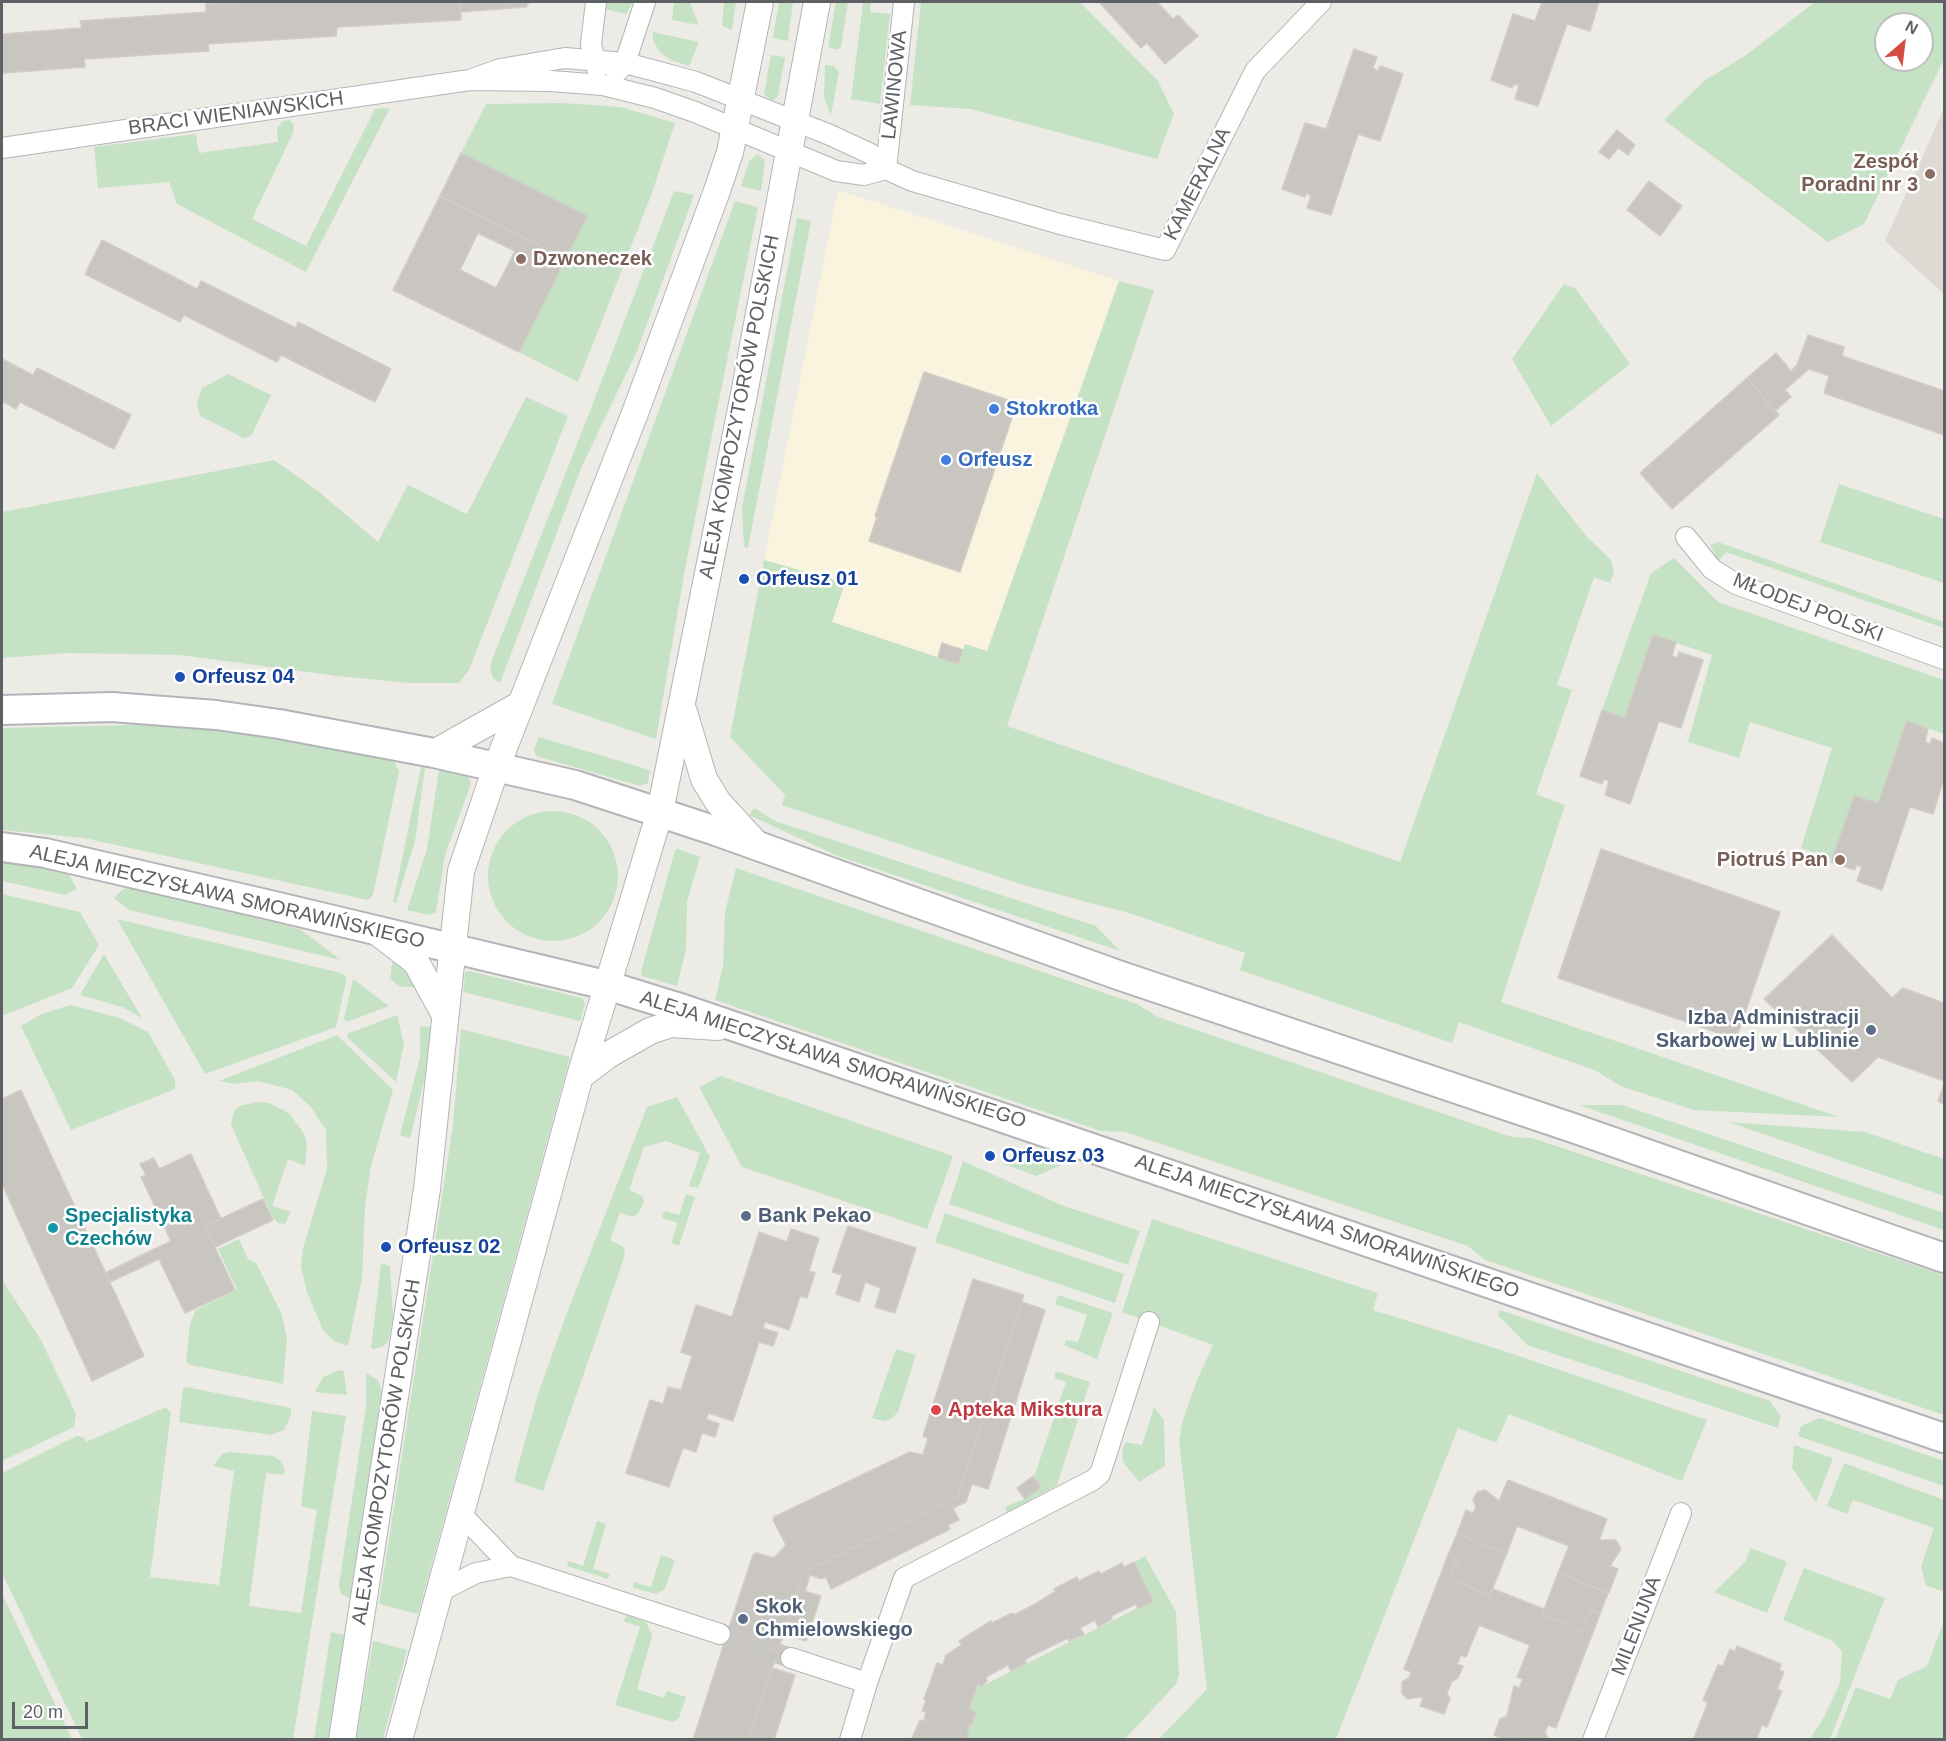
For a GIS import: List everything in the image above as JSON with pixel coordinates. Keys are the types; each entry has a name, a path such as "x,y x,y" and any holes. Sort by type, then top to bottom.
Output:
{"main road":[{"path":"2,710 111,707 216,715 279,724 434,753 575,785 660,812 1121,976 1576,1129 1944,1258"},
{"name":"ALEJA MIECZYSŁAWA SMORAWIŃSKIEGO","path":"2,847 94,864 374,930 606,986 677,1007 1944,1438"}],"street":[{"path":"596,2 593,14 592,60 603,85 625,63 645,2"},
{"path":"496,768 672,315 721,179 742,100 760,2"},
{"name":"ALEJA KOMPOZYTORÓW POLSKICH","path":"606,986 660,812 682,708 817,2"},
{"name":"LAWINOWA","path":"886,169 903,2"},
{"name":"KAMERALNA","path":"742,100 871,154 886,169 912,181 1165,250 1255,72 1321,2"},
{"name":"BRACI WIENIAWSKICH","path":"470,80 500,69 543,61 592,60 625,63 696,82 742,100"},
{"name":"BRACI WIENIAWSKICH","path":"2,148 470,80 550,81 603,85 678,106 789,152"},
{"path":"789,152 836,171 864,175 886,169"},
{"name":"MŁODEJ POLSKI","path":"1686,537 1712,569 1736,584 1944,659"},
{"path":"434,753 520,704"},
{"path":"682,708 704,779 718,802 760,847"},
{"name":"ALEJA KOMPOZYTORÓW POLSKICH","path":"342,1740 427,1189 461,871 496,768"},
{"path":"374,930 416,962 446,1016"},
{"path":"399,1740 606,986"},
{"path":"580,1076 643,1035 671,1024 743,1030"},
{"path":"850,1740 867,1683 904,1578 1093,1480 1100,1474 1149,1322"},
{"path":"460,1513 511,1566 720,1634"},
{"name":"MILENIJNA","path":"1593,1740 1681,1513"},
{"path":"439,1592 476,1573 511,1566"},
{"path":"791,1658 867,1683"}],"shaded area":[{"name":"Zespół Poradni nr 3","path":"1944,108 1944,294 1885,241"},
{"path":"838,190 1119,281 987,651 958,664 832,622 845,583 764,560"}],"green space":[{"path":"603,2 633,2 626,14 600,8"},
{"path":"674,2 690,2 699,25 672,20"},
{"path":"724,2 736,2 732,30 722,26"},
{"path":"779,2 793,2 788,41 773,38"},
{"path":"836,2 848,2 841,47 838,50 828,47"},
{"path":"863,2 871,2 870,12 890,14 880,104 851,99"},
{"path":"921,2 1080,2 1158,81 1174,114 1157,159 971,109 910,105"},
{"path":"1815,2 1944,2 1944,59 1864,224 1828,242 1664,120 1704,81 1746,55"},
{"path":"653,32 699,42 689,66 670,60 659,51 653,40"},
{"path":"771,55 785,57 778,96 772,101 764,94"},
{"path":"825,65 834,66 839,72 831,115 824,97"},
{"path":"562,103 621,107 675,123 652,193 578,382 519,352 587,216 461,153 486,104"},
{"path":"390,108 306,272 177,204 169,182 98,188 94,147 196,134 199,153 278,142 277,128 283,121 289,120 294,125 293,133 252,219 306,246 375,109"},
{"path":"757,154 765,160 761,191 741,186 749,162"},
{"path":"674,191 694,195 637,351 582,466 500,683 493,678 490,669 492,660"},
{"path":"735,201 758,207 685,569 656,739 552,704"},
{"path":"797,218 811,221 748,548 744,547 742,508"},
{"path":"1119,281 1154,290 1007,726 1400,862 1537,473 1587,537 1611,560 1614,571 1610,583 1594,577 1557,685 1572,690 1536,794 1565,805 1501,1002 1839,1117 1694,1110 1620,1086 1597,1071 1459,1022 1452,1043 1240,970 1245,953 1132,914 1020,884 782,805 785,795 730,737 764,560 845,583 832,622 958,664 965,644 987,651"},
{"path":"1564,284 1576,289 1630,364 1551,426 1512,359"},
{"path":"228,374 271,395 251,436 244,438 200,416 197,403 202,388"},
{"path":"526,397 568,416 469,670 459,683 410,683 337,676 180,655 68,653 2,658 2,512 274,460 318,491 378,542 408,485 467,514"},
{"path":"1839,484 1944,519 1944,583 1820,542"},
{"path":"1718,542 1944,622 1944,628 1726,552 1718,561 1710,545"},
{"path":"1674,558 1718,602 1944,680 1944,734 1907,721 1878,803 1854,796 1832,859 1801,848 1832,748 1750,722 1739,758 1688,742 1712,655 1653,635 1625,718 1602,710 1651,573"},
{"path":"137,725 211,727 394,761 399,772 373,895 368,900 84,838 2,830 2,728"},
{"path":"539,737 650,770 648,783 640,786 536,756 534,749"},
{"path":"421,767 425,768 415,841 396,903 393,902"},
{"path":"439,770 468,776 471,784 445,855 436,912 430,915 407,910 427,849"},
{"path":"754,808 775,821 1096,926 1120,951 838,856 749,815"},
{"path":"553,811 578,816 599,830 613,851 618,876 613,901 599,922 578,936 553,941 528,936 507,922 493,901 488,876 493,851 507,830 528,816"},
{"path":"675,850 700,857 687,902 686,949 677,986 642,976 641,972"},
{"path":"2,860 68,873 77,889 65,895 2,881"},
{"path":"736,868 1137,1004 1158,1017 1512,1137 1532,1138 1944,1275 1944,1415 1485,1260 1468,1246 1125,1132 1101,1131 715,1000 723,966 725,912"},
{"path":"131,888 300,929 341,960 129,910 114,898 123,889"},
{"path":"2,894 80,912 99,945 72,988 2,1016"},
{"path":"117,919 341,973 347,977 336,1027 205,1074"},
{"path":"104,954 142,1018 122,1007 80,995"},
{"path":"393,957 408,971 420,988 398,986 390,978"},
{"path":"469,971 582,998 585,1004 580,1021 463,992 465,972"},
{"path":"353,979 389,1006 347,1022 344,1019"},
{"path":"70,1005 120,1018 148,1032 175,1080 175,1089 71,1130 21,1026 42,1014"},
{"path":"397,1015 404,1044 396,1082 348,1038 347,1034"},
{"path":"431,1026 429,1061 410,1138 400,1135 420,1057 420,1027"},
{"path":"461,1029 570,1057 418,1614 379,1604 453,1125"},
{"path":"337,1035 393,1090 371,1166 365,1206 362,1279 348,1346 334,1341 323,1330 307,1292 301,1266 303,1248 327,1169 326,1130 310,1106 292,1090 258,1081 234,1084 219,1081"},
{"path":"721,1076 953,1156 927,1229 742,1167 699,1087"},
{"path":"677,1097 710,1157 698,1188 689,1186 700,1153 666,1141 644,1147 629,1190 642,1196 644,1201 639,1212 633,1217 620,1213 610,1240 622,1246 625,1250 624,1258 543,1491 514,1481 538,1394 647,1107"},
{"path":"257,1102 269,1103 289,1113 303,1132 307,1143 305,1166 288,1159 272,1206 291,1212 285,1224 278,1223 273,1218 231,1125 234,1111 240,1106"},
{"path":"1579,1105 1622,1105 1944,1213 1944,1230"},
{"path":"1728,1122 1865,1132 1944,1159 1944,1196"},
{"path":"1007,1155 1016,1160 1062,1165 1036,1176 1004,1164"},
{"path":"963,1161 1061,1205 1140,1231 1128,1265 949,1204"},
{"path":"686,1194 695,1197 679,1246 671,1243 678,1223 663,1218 662,1214 666,1211 679,1215"},
{"path":"945,1213 1124,1274 1115,1303 935,1242"},
{"path":"1152,1219 1378,1293 1373,1310 1501,1350 1707,1420 1682,1481 1509,1414 1496,1443 1458,1428 1336,1739 1159,1739 1207,1689 1179,1441 1182,1423 1197,1380 1213,1345 1122,1312"},
{"path":"239,1239 248,1259 256,1263 282,1315 287,1339 283,1384 191,1365 186,1362 190,1324 196,1310 237,1290 218,1249"},
{"path":"381,1264 390,1266 393,1318 389,1339 384,1346 374,1349 371,1348"},
{"path":"2,1280 41,1340 76,1414 74,1427 2,1461"},
{"path":"1058,1295 1113,1313 1097,1359 1064,1345 1066,1340 1078,1342 1087,1315 1055,1304"},
{"path":"1500,1310 1770,1401 1780,1416 1778,1428 1527,1345 1498,1315"},
{"path":"896,1349 916,1355 898,1412 891,1419 884,1421 872,1418"},
{"path":"339,1370 344,1371 347,1395 315,1392 323,1377"},
{"path":"1059,1372 1090,1382 1057,1485 1008,1513 1005,1510 1007,1506 1025,1499 1041,1487 1034,1477 1066,1382 1055,1378 1055,1373"},
{"path":"366,1373 378,1380 382,1392 350,1598 341,1594 339,1585 366,1407"},
{"path":"186,1387 291,1408 291,1415 284,1430 272,1435 179,1422 183,1389"},
{"path":"166,1407 171,1413 150,1577 219,1585 234,1471 213,1466 222,1454 229,1452 273,1456 281,1461 285,1471 283,1475 266,1473 249,1606 301,1613 317,1510 301,1506 312,1411 346,1416 293,1739 82,1739 2,1573 2,1473 77,1436 85,1438 86,1442"},
{"path":"1154,1407 1164,1420 1165,1466 1139,1482 1123,1462 1122,1450 1126,1442 1142,1445"},
{"path":"1820,1418 1944,1461 1944,1486 1798,1436 1801,1426"},
{"path":"1794,1445 1833,1458 1816,1502 1792,1468"},
{"path":"1844,1463 1944,1500 1944,1592 1926,1585 1921,1567 1934,1528 1853,1500 1847,1514 1827,1506"},
{"path":"597,1521 606,1524 593,1569 610,1574 608,1579 567,1566 568,1561 583,1566"},
{"path":"1751,1548 1787,1562 1767,1613 1714,1592 1745,1562"},
{"path":"661,1555 675,1560 665,1589 656,1594 633,1588 634,1582 651,1587"},
{"path":"1145,1556 1176,1612 1179,1675 1176,1684 1125,1739 967,1740 969,1725 976,1712 969,1709 978,1684 982,1686 1152,1601 1134,1562"},
{"path":"1804,1568 1885,1598 1830,1739 1810,1739 1824,1717 1840,1683 1842,1652 1833,1641 1783,1620"},
{"path":"2,1594 72,1739 2,1739"},
{"path":"628,1615 647,1623 652,1636 637,1689 664,1698 667,1691 686,1697 679,1718 673,1722 615,1705 640,1627 623,1621"},
{"path":"1944,1621 1944,1739 1835,1739 1856,1687 1890,1699 1898,1680 1927,1666"},
{"path":"331,1632 345,1635 328,1739 314,1739"},
{"path":"373,1641 407,1650 383,1739 356,1739"}],"building":[{"path":"460,2 461,20 337,27 336,36 208,44 209,51 84,59 85,67 2,73 2,34 82,28 80,21 206,12 206,4"},
{"path":"460,2 529,2 526,7 461,12"},
{"path":"1099,2 1157,2 1173,19 1178,15 1198,36 1165,64 1147,43 1141,48"},
{"path":"1542,2 1599,2 1590,31 1567,24 1538,106 1515,99 1519,85 1514,84 1512,88 1491,80 1513,14 1535,21"},
{"path":"1354,49 1377,57 1373,68 1378,71 1380,66 1403,74 1380,141 1358,134 1331,215 1307,208 1311,196 1306,193 1305,197 1282,189 1305,123 1326,129"},
{"path":"1617,130 1635,145 1628,155 1618,148 1609,159 1599,152"},
{"path":"461,153 587,216 566,258 440,196"},
{"path":"1649,181 1682,206 1660,236 1627,210"},
{"path":"440,196 566,258 519,352 393,290","holes":["478,233 515,251 496,288 460,270"]},
{"path":"102,240 197,289 201,281 296,328 298,322 391,369 375,402 281,355 277,362 184,315 180,322 85,274"},
{"path":"1808,335 1844,347 1842,356 1944,391 1944,435 1824,393 1829,376 1809,369 1785,390 1791,397 1775,411 1747,378 1776,353 1791,371 1797,365"},
{"path":"2,359 33,375 37,368 131,415 114,449 20,402 16,409 2,401"},
{"name":"Orfeusz","path":"924,372 1017,403 960,572 869,541 877,517 875,516"},
{"path":"1747,378 1779,415 1672,509 1640,473"},
{"path":"1653,635 1676,642 1672,656 1677,658 1679,652 1703,660 1681,728 1659,721 1630,804 1605,795 1609,781 1604,779 1602,784 1580,776 1602,710 1625,718"},
{"path":"942,643 963,650 958,664 938,657"},
{"path":"1907,721 1928,729 1925,742 1930,744 1932,738 1944,743 1944,778 1933,814 1910,807 1882,890 1857,881 1862,867 1856,865 1855,870 1831,862 1854,796 1878,803"},
{"path":"1601,849 1780,912 1736,1039 1558,978"},
{"name":"Izba Administracji Skarbowej w Lublinie","path":"1832,935 1892,998 1903,988 1944,1003 1944,1081 1878,1057 1852,1082 1764,999"},
{"path":"1944,1084 1944,1104 1938,1101"},
{"name":"Specjalistyka Czechów","path":"21,1090 144,1356 92,1381 2,1184 2,1099"},
{"path":"191,1154 221,1219 205,1226 235,1290 185,1313 159,1259 110,1282 105,1273 171,1241 141,1177 146,1175 140,1164 154,1158 159,1169"},
{"path":"263,1199 273,1220 215,1247 205,1226"},
{"path":"848,1226 916,1248 895,1313 875,1307 881,1288 865,1282 859,1302 836,1294 842,1275 832,1272"},
{"path":"791,1229 819,1238 809,1271 815,1273 807,1298 800,1296 789,1330 765,1322 763,1328 778,1333 773,1346 759,1342 733,1421 709,1413 706,1419 719,1424 715,1437 702,1433 696,1452 683,1448 669,1487 626,1473 650,1400 663,1404 668,1387 681,1390 692,1356 681,1352 696,1305 732,1317 759,1232 787,1242"},
{"path":"973,1279 1024,1295 958,1496 803,1573 778,1651 727,1634 753,1555 757,1553 774,1558 786,1545 773,1520 774,1517 910,1452 923,1455 928,1438 923,1436"},
{"path":"1022,1302 1045,1310 988,1489 972,1484 966,1502 953,1508 959,1520 948,1525 950,1529 831,1589 826,1577 821,1579 810,1575 805,1591 821,1596 806,1641 783,1634 803,1573 958,1496"},
{"path":"1033,1476 1041,1487 1025,1499 1017,1488"},
{"path":"1508,1480 1607,1519 1599,1540 1616,1540 1621,1549 1610,1566 1618,1569 1609,1593 1558,1573 1569,1546 1517,1526 1507,1553 1457,1534 1466,1510 1473,1513 1476,1507 1473,1500 1477,1492 1485,1490 1499,1501"},
{"path":"1457,1534 1507,1553 1490,1595 1450,1579 1458,1559 1448,1555"},
{"path":"1448,1555 1458,1559 1450,1579 1490,1595 1493,1589 1544,1609 1542,1615 1582,1631 1590,1610 1600,1614 1556,1728 1548,1725 1545,1731 1548,1740 1527,1740 1521,1737 1520,1740 1506,1740 1494,1735 1500,1719 1507,1716 1514,1686 1519,1688 1523,1679 1517,1677 1530,1645 1479,1625 1466,1657 1461,1655 1457,1664 1463,1666 1458,1678 1452,1681 1447,1693 1450,1699 1444,1714 1420,1706 1423,1699 1420,1697 1408,1699 1402,1694 1402,1682 1409,1678 1411,1672 1404,1669"},
{"path":"1134,1562 1153,1601 1138,1609 1136,1604 1111,1616 1112,1619 1098,1627 1095,1620 1080,1628 1084,1634 1069,1641 1068,1638 1029,1657 1025,1660 1026,1663 1011,1671 1008,1665 986,1677 987,1681 982,1686 978,1684 969,1709 976,1712 971,1726 969,1725 967,1740 911,1740 920,1720 924,1721 926,1712 922,1711 926,1700 924,1699 937,1663 943,1665 946,1655 962,1645 959,1641 991,1621 992,1623 1012,1613 1014,1615 1037,1603 1056,1591 1054,1589 1077,1577 1079,1581 1099,1571 1101,1574 1122,1563 1124,1567"},
{"path":"1558,1573 1608,1593 1600,1614 1590,1610 1582,1631 1542,1615"},
{"path":"727,1634 778,1651 748,1740 693,1740"},
{"path":"1737,1646 1781,1664 1779,1670 1784,1672 1777,1689 1782,1691 1767,1727 1762,1725 1756,1740 1693,1740 1708,1703 1703,1700 1718,1665 1723,1666 1730,1649 1735,1652"},
{"path":"772,1668 795,1675 774,1740 748,1740"}],"tunnel":[{"path":"720,1634 791,1658"}],"place":[{"name":"Zespół Poradni nr 3","path":"1930,174"},
{"name":"Dzwoneczek","path":"521,259"},
{"name":"Stokrotka","path":"994,409"},
{"name":"Orfeusz","path":"946,460"},
{"name":"Orfeusz 01","path":"744,579"},
{"name":"Orfeusz 04","path":"180,677"},
{"name":"Piotruś Pan","path":"1840,860"},
{"name":"Izba Administracji Skarbowej w Lublinie","path":"1871,1030"},
{"name":"Orfeusz 03","path":"990,1156"},
{"name":"Bank Pekao","path":"746,1216"},
{"name":"Specjalistyka Czechów","path":"53,1228"},
{"name":"Orfeusz 02","path":"386,1247"},
{"name":"Apteka Mikstura","path":"936,1410"},
{"name":"Skok Chmielowskiego","path":"743,1619"}]}
